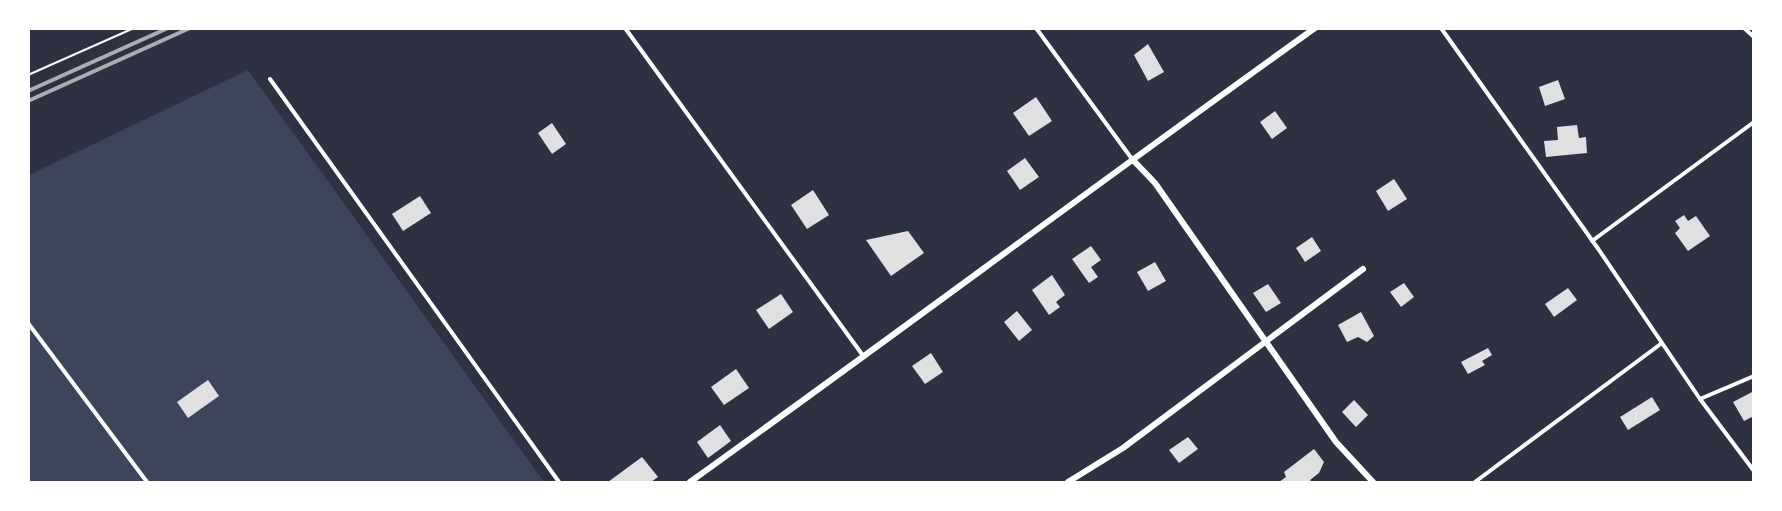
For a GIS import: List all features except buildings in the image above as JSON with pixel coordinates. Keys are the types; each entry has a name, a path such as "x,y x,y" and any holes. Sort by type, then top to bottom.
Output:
{"street":[{"path":"690,483 1315,28"},
{"path":"1132,159 1155,183 1336,442 1373,483"},
{"path":"1068,483 1123,448 1363,269"}],"lane":[{"path":"625,28 864,357"},
{"path":"1036,28 1132,159"},
{"path":"1441,28 1592,241 1700,399 1754,471"},
{"path":"1744,28 1754,37"},
{"path":"270,79 559,483"},
{"path":"1592,241 1754,122"},
{"path":"28,323 147,483"},
{"path":"1475,483 1662,343"},
{"path":"1700,399 1754,376"}],"path":[{"path":"28,75 134,28"}],"shaded area":[{"path":"248,70 544,482 29,482 29,175"}],"railway":[{"path":"28,91 168,28"},
{"path":"28,101 190,28"}]}
